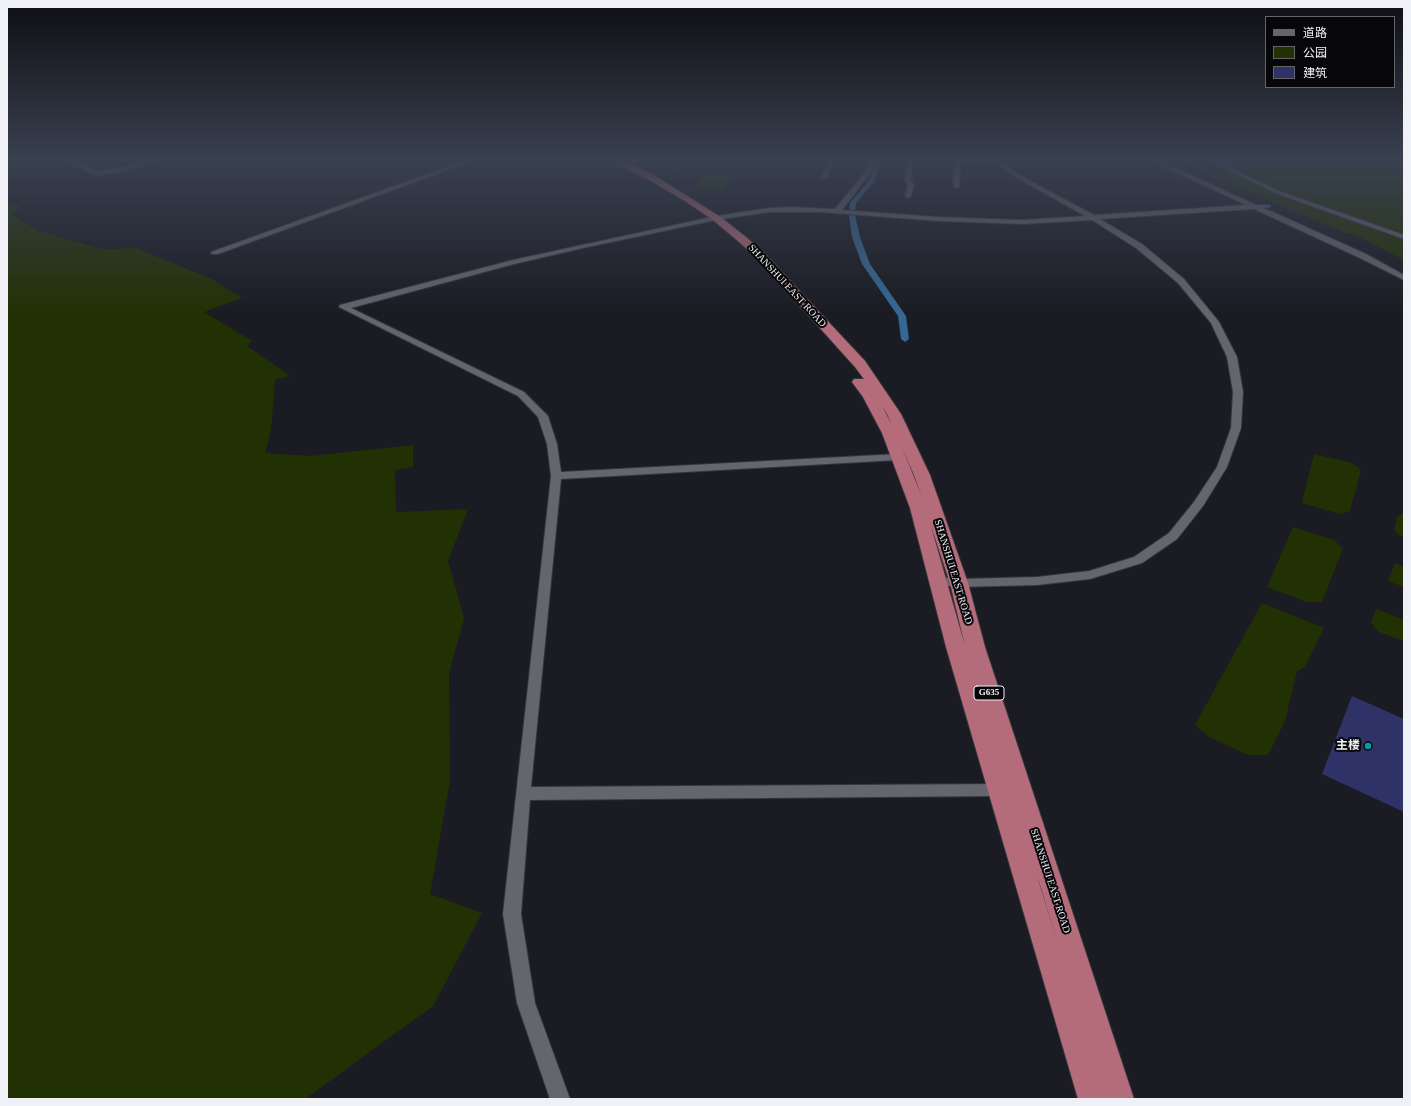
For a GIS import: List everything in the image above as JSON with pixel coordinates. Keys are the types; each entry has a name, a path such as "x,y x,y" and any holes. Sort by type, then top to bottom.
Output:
{"highway":[{"name":"SHANSHUI EAST ROAD","path":"701,211 713,218 761,256 860,364 877,387 897,420 922,475 959,583 975,647 1018,786 1053,888 1120,1099"},
{"name":"SHANSHUI EAST ROAD","path":"713,218 751,254 847,365 870,397 889,433 918,508 956,647 1092,1099"}],"street":[{"path":"215,252 331,211"},
{"path":"560,1099 526,1003 512,914 556,476 552,444 543,416 521,394 343,307 513,262 655,230 713,218 778,211"},
{"path":"830,211 985,222 1023,222 1207,211"},
{"path":"939,581 959,583 1037,581 1090,575 1138,560 1174,536 1199,504 1222,467 1236,428 1238,392 1232,357 1215,322 1181,281 1139,246 1080,211"},
{"path":"1270,211 1404,278"},
{"path":"1271,211 1404,273"},
{"path":"1330,211 1404,237"},
{"path":"556,476 898,457"},
{"path":"523,794 999,790"}],"green space":[{"path":"7,211 15,211 10,214 39,231 105,250 133,247 212,279 242,298 204,312 252,341 247,346 290,376 275,380 271,430 265,453 311,456 413,445 413,467 395,470 396,512 468,509 448,561 464,618 449,674 450,780 430,894 482,913 433,1006 305,1099 7,1099"},
{"path":"1292,211 1404,211 1404,260 1357,236 1346,233"},
{"path":"1314,454 1352,463 1361,470 1350,511 1340,514 1302,503"},
{"path":"1404,512 1404,537 1397,534 1394,529 1397,517"},
{"path":"1293,527 1334,540 1343,548 1322,602 1307,602 1267,587"},
{"path":"1395,563 1404,566 1404,587 1388,581"},
{"path":"1262,603 1324,628 1305,667 1297,671 1285,721 1268,755 1248,755 1209,737 1195,725"},
{"path":"1376,609 1404,620 1404,641 1379,632 1371,623"}],"building":[{"name":"主楼","path":"1352,696 1404,719 1404,812 1322,774"}],"waterway":[{"path":"852,211 856,237 866,264 902,316 905,339"}],"place":[{"name":"主楼","path":"1368,746"}]}
